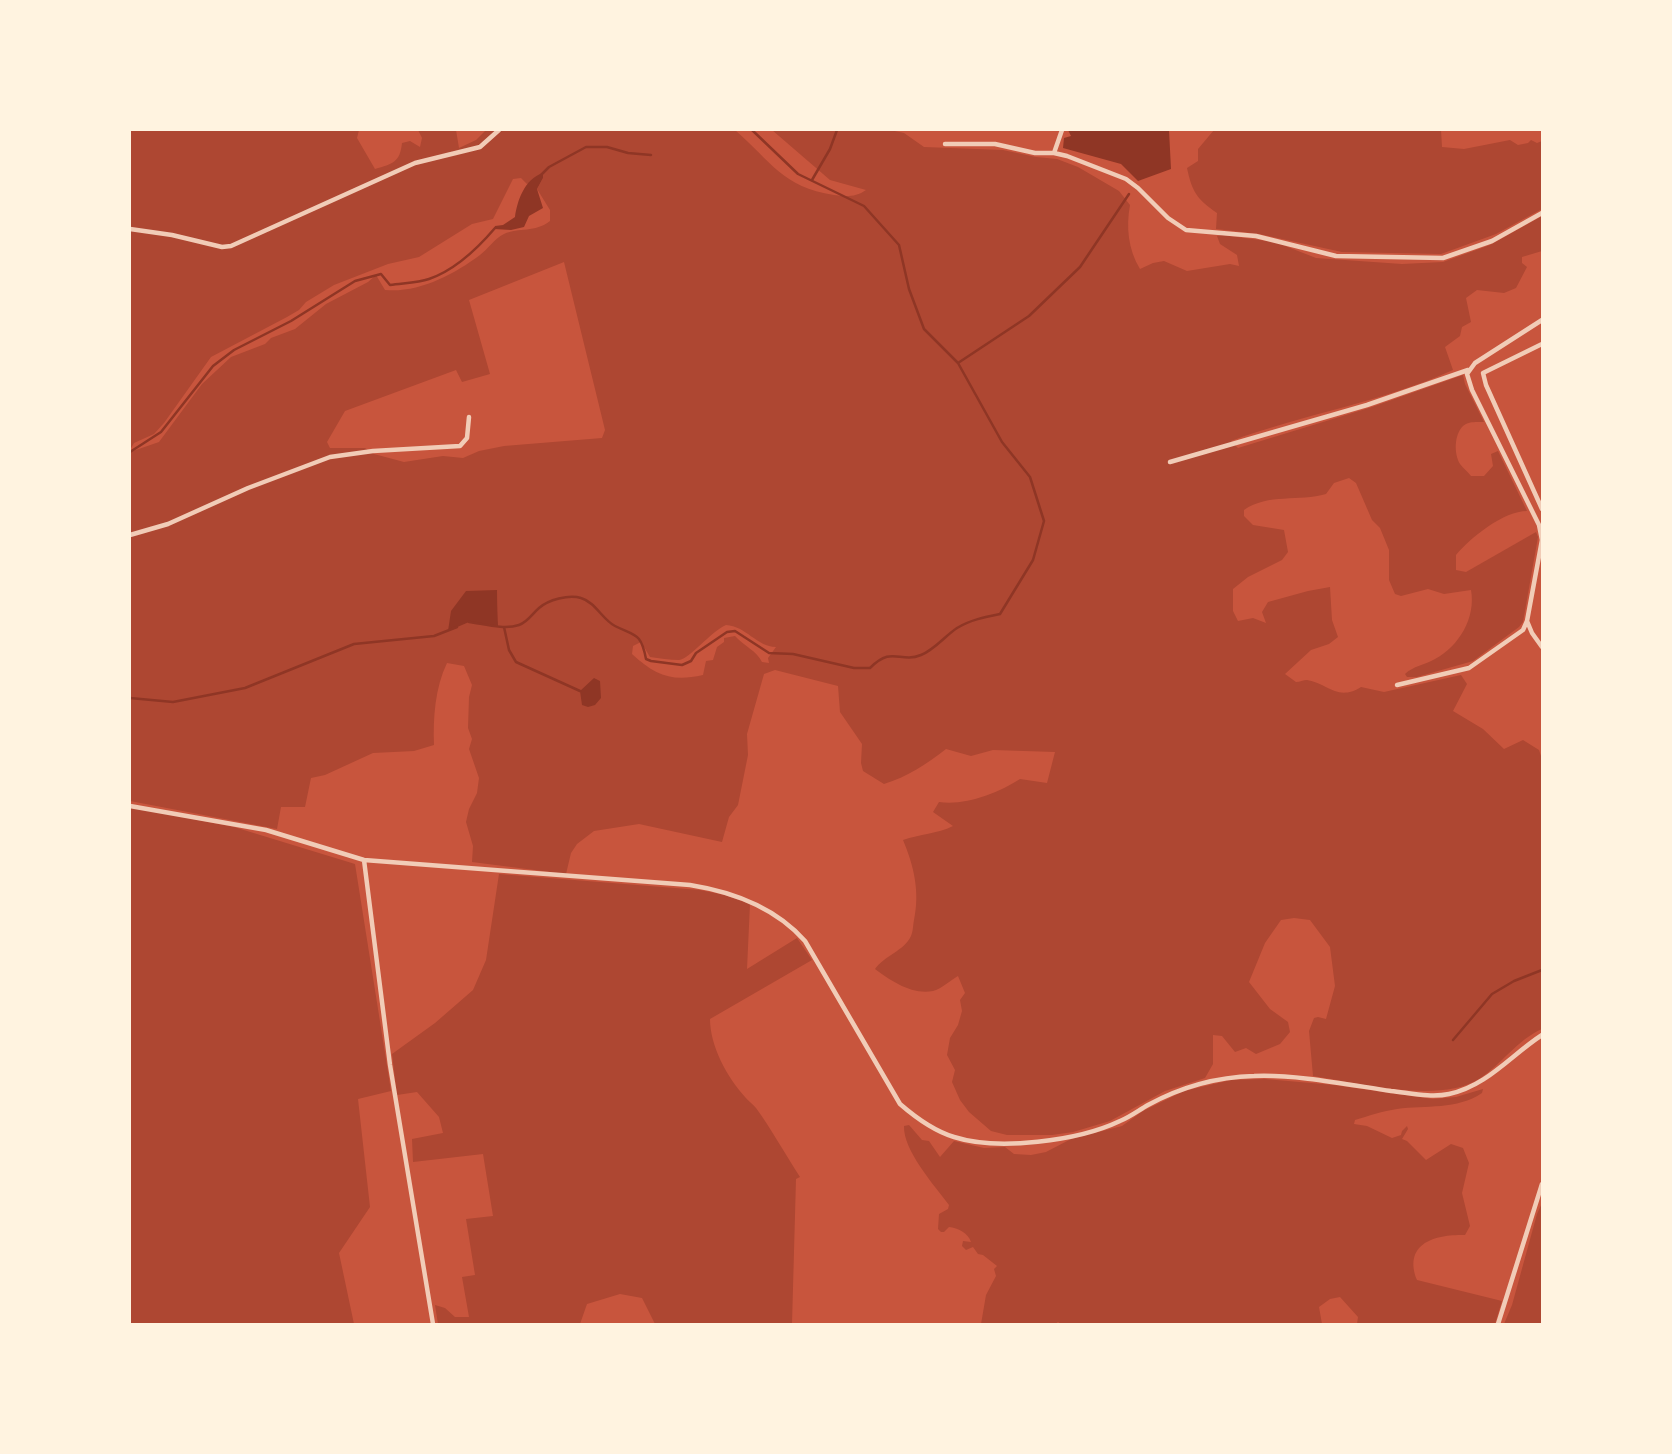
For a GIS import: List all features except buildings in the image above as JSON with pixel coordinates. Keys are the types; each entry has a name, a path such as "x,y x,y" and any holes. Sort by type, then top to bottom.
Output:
{"street":[{"path":"130,229 172,235 222,247 232,246 415,163 480,147 499,130"},
{"path":"1054,153 1062,130"},
{"path":"945,144 995,144 1035,153 1054,153 1126,179 1168,218 1186,230 1256,236 1336,256 1443,258 1492,241 1542,213"},
{"path":"1170,462 1367,405 1469,369 1542,320"},
{"path":"1542,344 1483,373 1542,509"},
{"path":"1397,685 1474,666 1523,629 1527,621 1542,540 1539,525 1472,390 1467,374 1469,369"},
{"path":"130,535 168,524 259,483 330,457 373,451 460,446 467,438 469,417"},
{"path":"1527,621 1542,647"},
{"path":"130,806 266,830 364,860 690,885 740,896 793,927 805,941 900,1104 934,1128 953,1137 980,1143 1041,1142 1070,1137 1120,1122 1180,1089 1210,1080 1282,1077 1422,1095 1446,1095 1481,1082 1542,1035"},
{"path":"364,860 374,958 393,1090 433,1325"},
{"path":"1498,1325 1542,1184"}],"shaded area":[{"path":"130,130 359,130 357,138 375,169 394,161 402,143 410,141 420,147 422,138 418,130 456,130 459,148 476,140 486,130 735,130 790,179 816,191 847,196 866,190 830,180 772,130 890,130 904,133 924,147 1003,150 1057,159 1078,167 1119,191 1130,205 1129,238 1140,269 1164,261 1187,271 1230,264 1239,266 1237,255 1220,244 1217,236 1222,235 1275,242 1316,258 1402,264 1443,262 1490,245 1542,216 1542,251 1522,257 1522,263 1527,267 1516,288 1504,293 1477,290 1466,298 1471,322 1462,327 1460,336 1445,347 1453,370 1399,391 1231,441 1238,448 1372,407 1463,375 1484,422 1467,423 1460,430 1456,445 1458,460 1471,476 1484,476 1493,466 1491,454 1498,451 1527,511 1508,515 1479,533 1456,555 1456,570 1466,572 1536,532 1538,537 1523,622 1519,627 1473,661 1417,677 1407,677 1405,674 1408,671 1444,653 1458,639 1471,611 1471,590 1444,594 1428,589 1401,596 1395,594 1389,580 1389,550 1356,483 1349,478 1334,483 1326,494 1263,501 1244,510 1244,516 1253,525 1284,530 1288,552 1282,560 1248,577 1233,589 1233,611 1238,621 1253,618 1266,623 1262,612 1268,602 1330,587 1332,620 1338,637 1329,644 1311,650 1285,674 1296,682 1307,680 1345,693 1361,687 1384,692 1461,675 1467,684 1453,711 1483,729 1504,749 1523,740 1539,750 1542,759 1542,1029 1525,1039 1479,1079 1443,1090 1398,1090 1313,1076 1309,1031 1314,1018 1326,1019 1335,986 1330,947 1310,920 1281,920 1265,943 1249,982 1270,1009 1288,1022 1290,1032 1280,1044 1256,1054 1246,1048 1235,1052 1222,1036 1213,1035 1213,1064 1205,1078 1165,1091 1110,1121 1052,1135 1007,1135 991,1131 969,1112 952,1082 955,1070 947,1055 950,1038 962,1011 960,1000 965,993 958,976 936,990 925,992 902,986 875,969 904,946 912,933 916,889 913,869 903,840 953,826 933,812 939,802 960,802 981,797 1020,779 1047,783 1055,752 993,750 971,756 946,749 916,770 884,784 863,771 862,744 840,712 838,686 775,670 764,674 747,734 748,755 738,805 729,817 722,842 639,824 594,831 577,844 571,853 566,874 472,862 473,846 466,822 477,793 479,778 469,749 472,739 468,728 472,685 464,666 447,663 436,703 434,745 414,751 373,753 325,775 311,778 305,807 281,807 277,829 130,801 130,452 159,442 202,384 231,357 295,329 326,304 376,275 385,290 423,286 470,262 504,234 544,225 550,221 550,210 537,189 543,178 527,184 521,178 513,179 493,219 472,224 419,257 388,264 334,285 306,302 299,310 211,357 164,423 154,434 134,443 130,450","holes":["564,262 605,430 602,438 504,446 479,451 463,458 443,456 404,462 374,454 365,448 330,448 327,442 345,411 456,370 462,382 490,374 469,300","497,590 498,626 469,622","733,626 763,644 776,647 768,658 769,663 762,662 735,636 724,638 724,642 717,647 713,660 706,661 703,675 692,677 673,677 657,672 632,654 633,646 641,642 650,657 679,660 689,655 720,628"]},
{"path":"1068,130 1169,130 1171,169 1138,181 1121,164 1063,148 1064,138 1071,136"},
{"path":"1214,130 1441,130 1442,147 1464,149 1510,140 1518,145 1531,140 1537,143 1542,141 1542,209 1496,234 1441,254 1342,252 1259,234 1216,229 1217,213 1196,194 1187,168 1198,161 1198,149"},
{"path":"543,173 537,189 543,208 529,216 524,227 511,230 494,229 495,226 503,225 515,217 526,186"},
{"path":"497,590 498,626 469,622 448,631 451,611 466,591"},
{"path":"594,678 600,681 601,698 595,705 588,707 582,705 580,691"},
{"path":"130,807 234,827 355,864 391,1091 358,1099 370,1207 339,1253 354,1324 130,1324"},
{"path":"499,874 700,890 725,895 750,904 747,969 797,938 812,960 710,1019 716,1050 726,1071 762,1116 800,1177 796,1179 792,1324 655,1324 642,1298 620,1294 587,1304 580,1324 438,1324 435,1305 445,1308 455,1317 469,1317 462,1277 475,1275 466,1219 493,1216 483,1154 413,1162 412,1139 443,1133 439,1117 417,1092 397,1095 392,1054 435,1023 473,990 486,960"},
{"path":"1265,1079 1334,1085 1433,1099 1456,1097 1483,1089 1482,1093 1462,1102 1392,1110 1355,1120 1354,1124 1367,1126 1392,1138 1401,1135 1407,1126 1402,1139 1426,1160 1451,1144 1463,1148 1469,1163 1462,1193 1470,1226 1465,1235 1432,1239 1424,1244 1414,1258 1414,1268 1417,1280 1502,1301 1495,1324 1357,1324 1358,1317 1340,1297 1330,1299 1319,1307 1322,1324 981,1324 986,1295 996,1276 994,1269 997,1266 978,1254 973,1247 966,1250 962,1246 963,1241 971,1242 968,1236 956,1228 949,1227 944,1232 938,1229 939,1214 948,1209 949,1205 908,1146 904,1126 909,1125 922,1140 929,1141 940,1157 954,1141 984,1148 1005,1147 1014,1154 1031,1155 1046,1152 1071,1139 1122,1126 1143,1111 1184,1091 1231,1080"},
{"path":"1542,1203 1542,1324 1504,1324 1512,1305"}],"waterway":[{"path":"469,622 501,627 519,625 548,602 576,597 591,603 611,623 636,636 642,644 646,659 651,661 682,665 727,632 735,631 769,653 793,654 854,668 870,668 890,656 907,658 921,655 962,625 1000,614 1033,560 1044,521 1030,477 1002,442 958,363 924,329 909,289 899,245 864,206 798,174 752,130"},
{"path":"812,180 830,149 837,130"},
{"path":"541,175 549,167 586,147 607,147 628,153 651,155"},
{"path":"958,363 1029,316 1080,267 1129,194"},
{"path":"130,452 161,432 213,366 234,350 291,321 355,281 381,274 390,285 439,275 465,258 495,228"},
{"path":"130,698 173,702 245,688 354,644 434,636 457,627"},
{"path":"504,627 509,650 516,662 580,691"},
{"path":"1453,1040 1492,994 1514,981 1542,970"}]}
